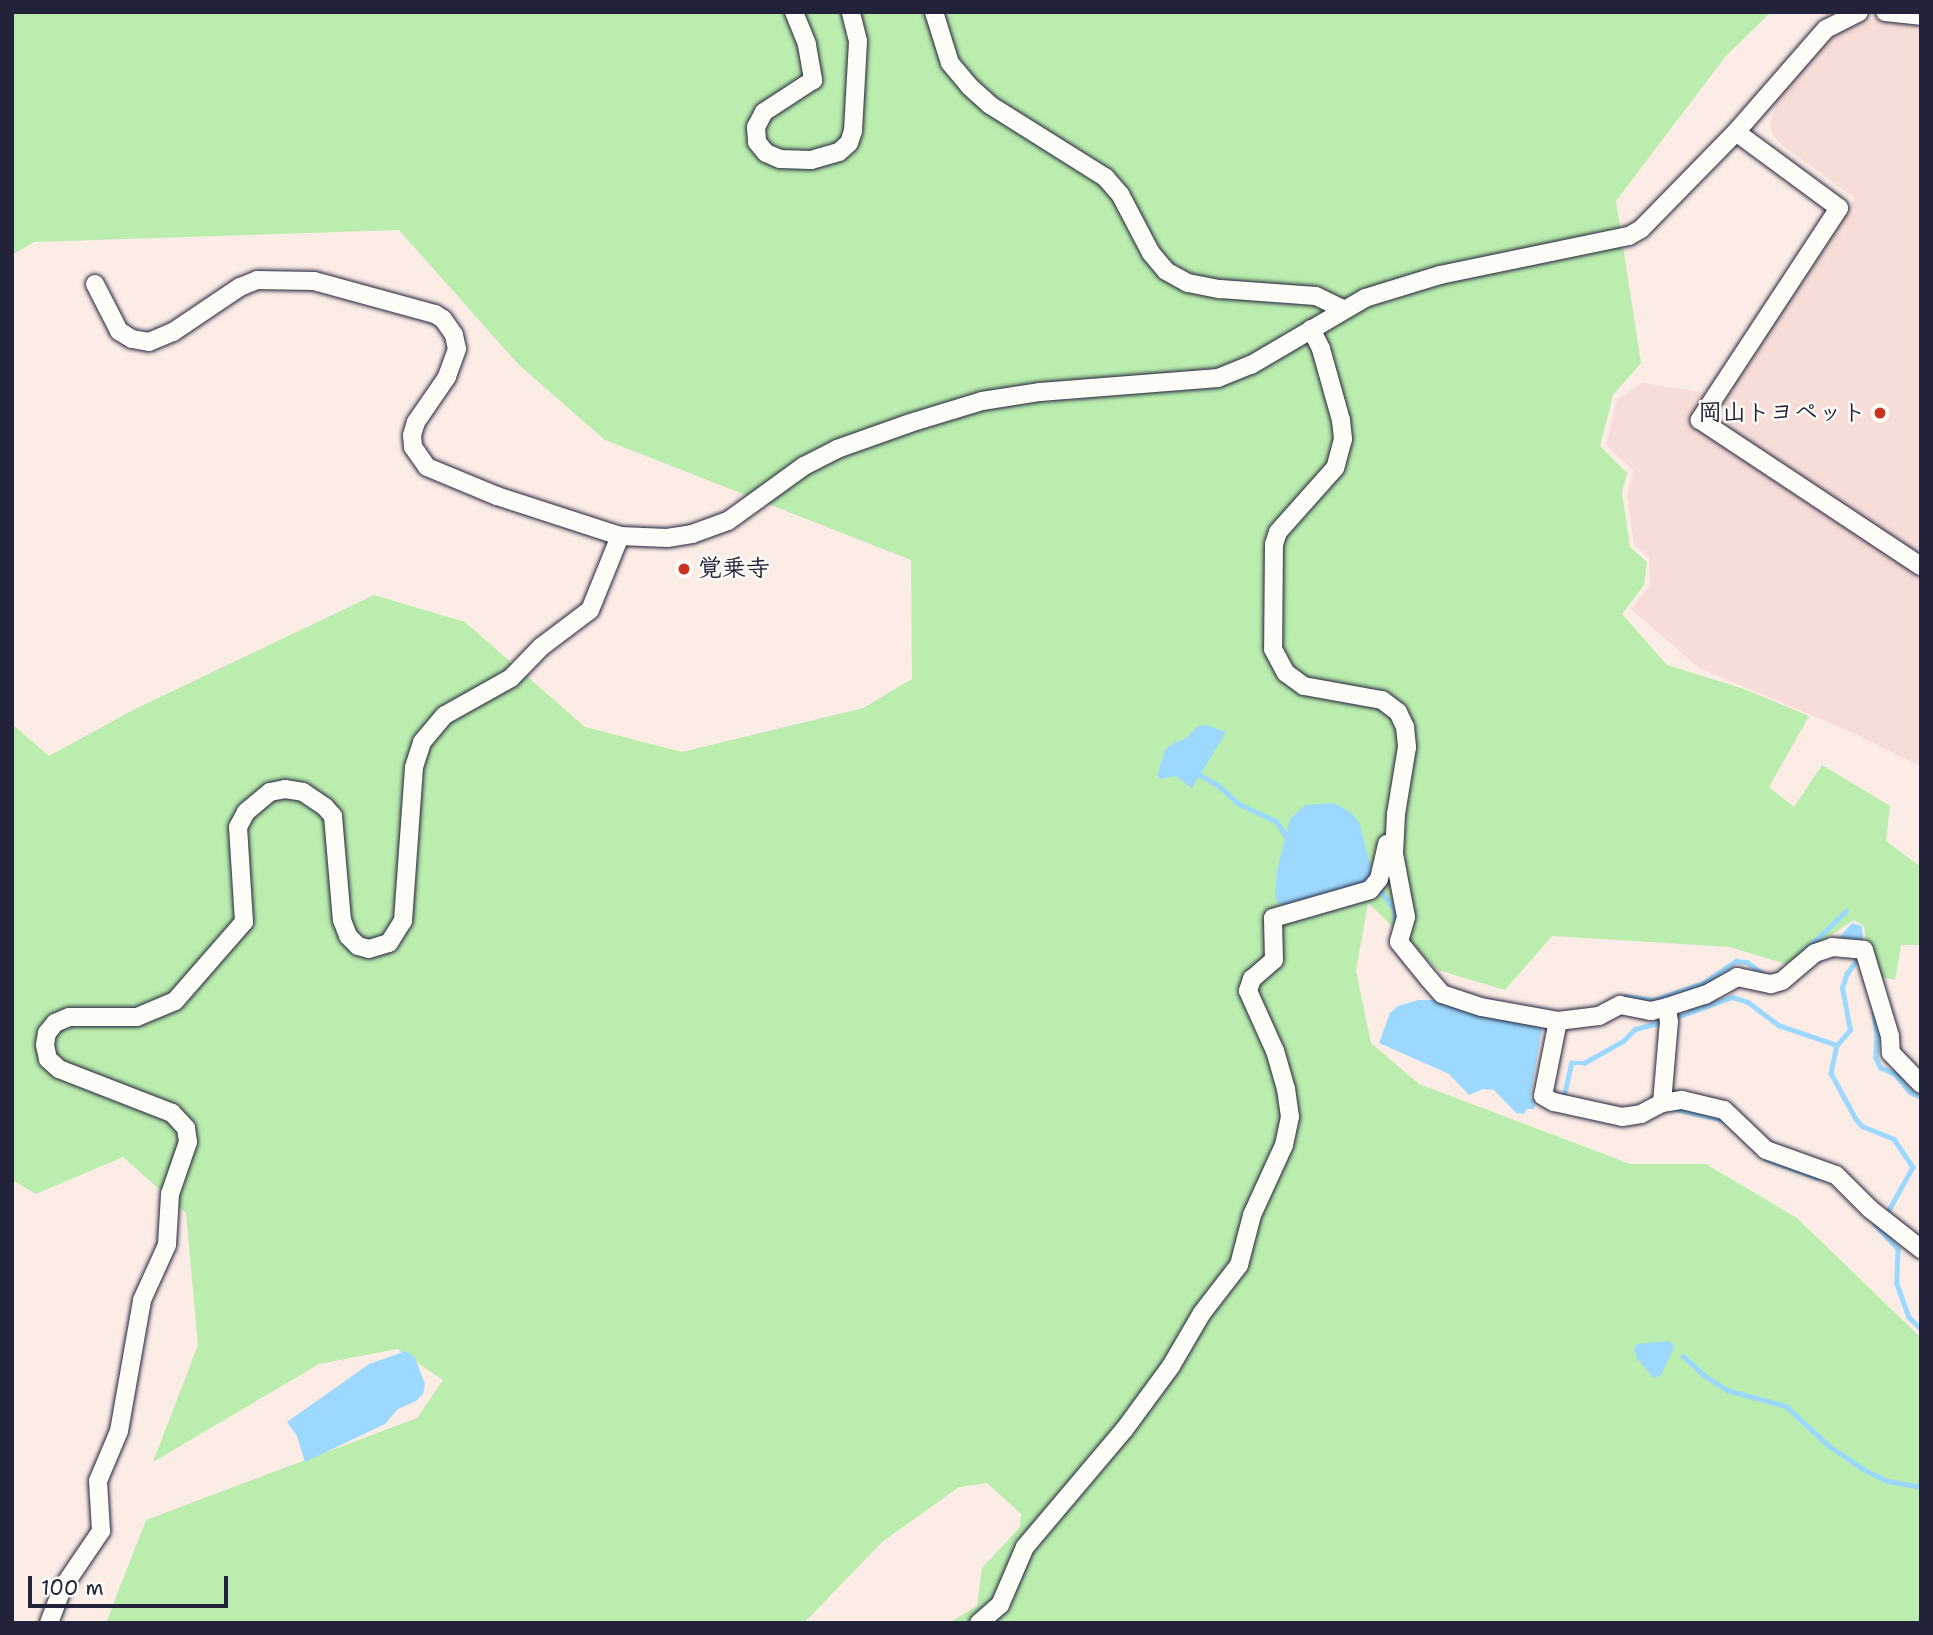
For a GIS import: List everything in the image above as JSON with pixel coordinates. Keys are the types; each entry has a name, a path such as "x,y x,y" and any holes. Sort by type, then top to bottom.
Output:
{"street":[{"path":"794,12 807,44 813,80 764,112 756,127 757,142 766,153 780,159 811,160 839,152 849,143 853,131 858,41 851,12"},
{"path":"934,12 950,63 969,86 990,105 1105,177 1120,194 1152,253 1166,271 1188,283 1220,289 1316,296 1343,309"},
{"path":"95,284 119,331 132,339 149,342 181,327 240,287 257,281 314,281 435,314 454,335 457,349 447,377 416,422 412,435 419,458 439,473 497,496 620,536 667,538 692,534 728,522 804,466 837,449 982,401 1040,393 1218,378 1251,365 1343,309 1376,294 1440,275 1629,236 1641,229 1736,132 1826,29 1858,12"},
{"path":"1885,12 1921,16"},
{"path":"1736,132 1839,208 1700,420 1921,566"},
{"path":"1311,329 1321,349 1341,420 1343,439 1335,468 1278,532 1274,544 1273,649 1286,673 1304,686 1382,700 1398,712 1405,727 1407,747 1396,814 1394,854 1406,917 1399,942 1442,994 1522,1017 1558,1021 1599,1016 1620,1005 1651,1011 1705,995 1737,977 1771,984 1783,981 1815,953 1832,947 1860,949 1878,991 1890,1036 1891,1053 1921,1084"},
{"path":"50,1623 63,1587 101,1531 98,1481 120,1431 142,1300 167,1245 170,1194 188,1142 186,1128 172,1113 59,1069 48,1059 45,1045 47,1033 55,1023 69,1017 137,1017 175,1001 244,922 236,845 238,827 246,812 270,792 285,789 303,792 333,816 342,920 348,936 358,946 369,949 390,943 403,921 414,767 422,742 445,715 511,678 541,647 590,610 596,602 620,536"},
{"path":"979,1623 1000,1605 1032,1537 1124,1430 1171,1366 1202,1313 1239,1265 1252,1215 1284,1145 1290,1117 1286,1089 1275,1051 1248,990 1252,979 1274,960 1273,918 1375,884 1386,859 1388,818 1396,814"},
{"path":"1662,1102 1669,1022 1667,1007"},
{"path":"1558,1021 1543,1096 1554,1102 1622,1117 1641,1114 1662,1102 1682,1100 1724,1110 1766,1150 1836,1175 1921,1249"}],"shaded area":[{"path":"1862,19 1921,25 1921,767 1851,732 1699,668 1631,609 1650,585 1649,558 1634,545 1627,493 1634,471 1606,445 1617,399 1642,383 1726,396 1855,198 1783,146 1772,135 1770,122 1776,108 1774,96 1830,37"}],"green space":[{"path":"12,12 1771,12 1725,57 1616,201 1641,363 1613,395 1600,446 1627,473 1622,493 1630,547 1647,562 1644,585 1622,614 1667,665 1741,688 1809,716 1769,787 1794,807 1822,765 1890,806 1886,841 1921,867 1921,945 1901,945 1895,980 1877,976 1867,951 1864,926 1854,920 1786,964 1730,947 1552,936 1505,990 1438,970 1368,903 1356,971 1371,1043 1419,1084 1630,1164 1706,1164 1797,1218 1921,1338 1921,1623 949,1623 977,1606 982,1568 1020,1527 1021,1514 987,1483 959,1487 882,1542 804,1623 106,1623 146,1520 417,1418 443,1380 397,1349 319,1364 153,1462 198,1345 186,1213 123,1157 36,1194 12,1180 12,724 49,756 133,710 374,595 465,622 585,727 682,752 863,708 912,679 911,560 605,440 518,364 399,230 34,242 12,255"}],"water":[{"path":"1206,725 1226,732 1192,788 1175,776 1161,779 1157,776 1165,750 1173,743 1185,739 1198,726"},
{"path":"1334,803 1350,812 1359,822 1374,879 1368,885 1286,905 1278,903 1275,897 1277,871 1290,819 1305,805"},
{"path":"1852,923 1862,926 1863,941 1836,941"},
{"path":"1418,1000 1443,1000 1543,1023 1530,1098 1536,1099 1534,1109 1527,1109 1524,1114 1516,1113 1494,1090 1483,1089 1469,1095 1449,1074 1379,1043 1390,1013 1398,1006"},
{"path":"1669,1341 1675,1346 1661,1375 1654,1378 1637,1359 1634,1348 1637,1344"},
{"path":"406,1351 415,1358 425,1384 423,1394 416,1401 398,1409 385,1424 305,1462 297,1436 287,1422 369,1364"}],"waterway":[{"path":"1197,773 1218,785 1239,804 1276,821 1289,840"},
{"path":"1378,887 1394,908 1397,928"},
{"path":"1803,952 1846,911"},
{"path":"1837,1045 1850,1030 1842,988 1847,973 1860,956"},
{"path":"1605,1004 1626,996 1654,1000 1703,983 1736,961 1747,962 1765,975"},
{"path":"1674,1018 1732,997 1748,1002 1778,1025 1837,1045 1831,1073 1856,1119 1862,1126 1894,1139 1913,1167 1886,1216"},
{"path":"1874,1011 1876,1058 1880,1067 1895,1074 1910,1092 1921,1097"},
{"path":"1563,1099 1571,1063 1584,1063 1623,1041 1635,1029 1664,1021"},
{"path":"1675,1109 1724,1120"},
{"path":"1766,1159 1817,1178"},
{"path":"1875,1224 1898,1249 1897,1284 1909,1317 1921,1329"},
{"path":"1683,1356 1705,1376 1727,1390 1786,1406 1829,1446 1865,1470 1888,1481 1921,1487"}],"place":[{"name":"岡山トヨペット","path":"1880,413"},
{"name":"覚乗寺","path":"684,569"}]}
